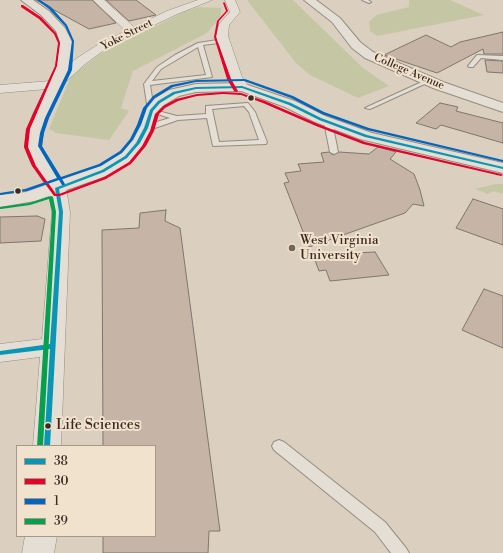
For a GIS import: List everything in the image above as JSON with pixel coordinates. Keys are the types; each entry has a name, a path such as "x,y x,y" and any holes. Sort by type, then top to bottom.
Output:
{"street":[{"path":"26,0 45,13 54,22 61,30 66,42 63,68 54,85 35,131 33,147 40,162 57,188 61,212 47,445"},
{"path":"98,0 134,32"},
{"name":"Yoke Street","path":"54,85 81,61 103,46 171,13 207,0"},
{"path":"230,0 235,12 224,24 222,36 236,77 242,87"},
{"name":"College Avenue","path":"309,0 336,20 356,45 369,55 428,80 503,108"},
{"path":"0,89 54,85"},
{"path":"0,201 28,196 57,188 103,171 126,157 138,143 146,128 151,111 159,102 174,93 196,88 242,87 290,104 328,122 366,136 403,146 503,168"},
{"path":"0,352 53,346"},
{"path":"38,553 41,537"}],"lane":[{"path":"177,118 151,111 147,84 159,68 200,44 224,41"},
{"path":"147,84 210,76 200,44"},
{"path":"471,66 479,56 503,58"},
{"path":"368,108 428,80"},
{"path":"246,104 252,112 263,142 216,144 210,116 208,106 246,104"},
{"path":"146,128 177,118 210,116"},
{"path":"328,122 334,152"},
{"path":"279,446 380,527 401,553"}],"green space":[{"path":"247,0 293,0 363,68 389,86 358,98 310,75 296,63"},
{"path":"409,0 450,0 484,15 377,36 370,31 369,22 376,15 409,7"},
{"path":"199,7 221,8 221,16 207,33 133,71 121,108 129,111 109,140 56,133 49,129 71,76 100,54 188,10"},
{"path":"495,184 503,184 503,194 493,191 488,194 475,189"}],"building":[{"path":"36,0 92,0 116,23 89,29"},
{"path":"106,0 136,0 156,15 129,21"},
{"path":"503,32 503,54 484,54 483,49 437,73 384,55 426,35 451,47 460,42"},
{"path":"485,60 503,61 503,73 487,72"},
{"path":"440,103 458,107 456,111 503,123 503,143 441,125 436,129 416,123"},
{"path":"378,147 396,152 390,159 414,174 424,206 413,204 405,213 309,247 284,183 289,182 285,173 301,171 298,164 324,162 321,153 329,152 333,155 339,152 369,154"},
{"path":"473,199 503,209 503,245 456,228"},
{"path":"166,210 165,221 180,228 220,531 209,531 208,553 103,553 103,537 156,537 156,445 103,445 102,230 139,228 140,213"},
{"path":"37,216 45,219 41,241 0,243 0,217"},
{"path":"375,252 389,275 330,281 326,270 319,271 313,255"},
{"path":"484,289 503,296 503,348 462,330"}],"transit line":[{"name":"1","path":"38,0 50,8 66,26 73,41 70,70 47,118 42,133 40,146 63,184"},
{"name":"30","path":"224,3 227,11 218,21 215,37 229,79 236,91"},
{"name":"30","path":"22,6 40,18 55,34 59,43 56,66 28,129 26,147 34,166 55,195 59,195 105,178 130,163 144,146 152,131 157,114 164,107 177,100 197,95 223,93 241,94 264,102 364,143 501,175"},
{"name":"1","path":"0,194 26,190 100,165 121,152 132,139 145,108 154,97 172,86 196,81 244,80 292,97 323,113 368,129 503,161"},
{"name":"38","path":"47,445 61,212 57,188 103,171 126,157 138,143 146,128 151,111 159,102 174,93 196,88 242,87 290,104 320,119 366,136 503,168"},
{"name":"39","path":"1,208 30,204 51,197 54,212 40,445"},
{"name":"38","path":"0,353 53,346"}],"place":[{"name":"West Virginia University","path":"292,248"},
{"name":"Life Sciences","path":"48,426"}]}
